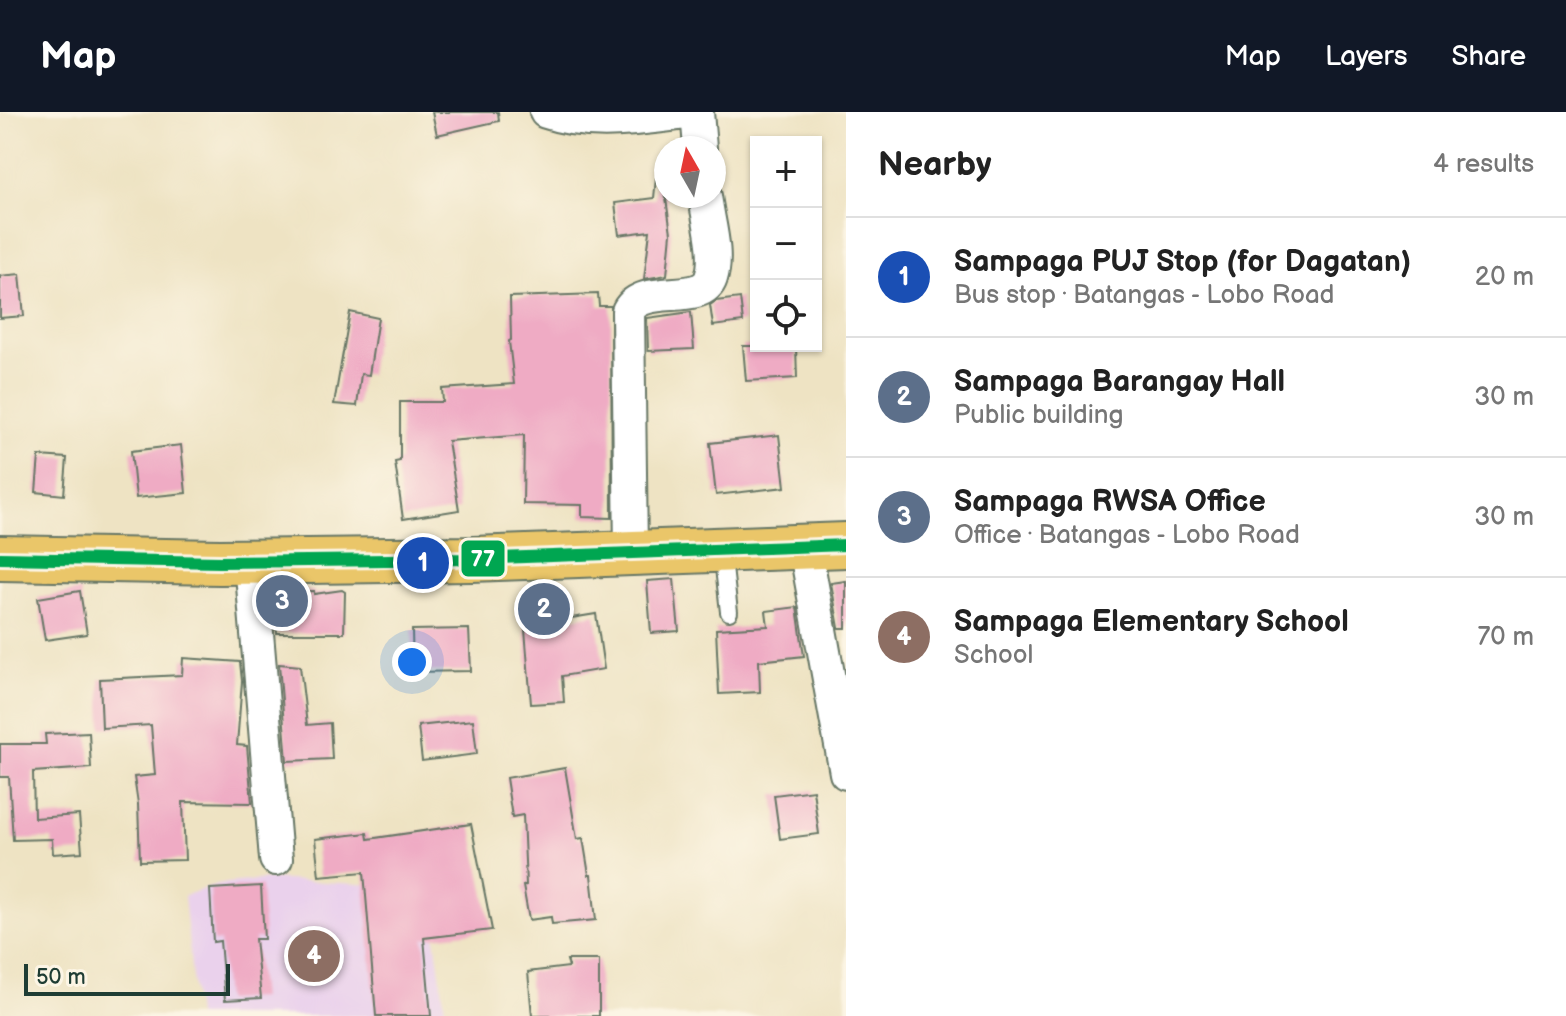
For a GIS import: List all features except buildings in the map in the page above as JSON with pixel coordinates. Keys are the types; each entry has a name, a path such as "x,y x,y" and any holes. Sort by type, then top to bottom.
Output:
{"main road":[{"path":"0,558 251,562 472,559 826,546"}],"street":[{"path":"546,112 564,118 635,119 696,112 699,136"},
{"path":"631,553 628,311 632,302 643,298 702,290 711,282 714,263 707,208"},
{"path":"826,546 846,773"},
{"path":"251,562 276,859"}],"lane":[{"path":"722,550 729,612"}],"shaded area":[{"path":"269,879 428,888 446,1016 196,1016 184,896 217,884"}],"transit line":[{"name":"77","path":"0,558 220,562 472,559 846,545"}],"place":[{"name":"Sampaga PUJ Stop (for Dagatan)","path":"423,563"},
{"name":"Sampaga RWSA Office","path":"282,601"},
{"name":"Sampaga Barangay Hall","path":"544,609"},
{"name":"Sampaga Elementary School","path":"314,956"}]}
